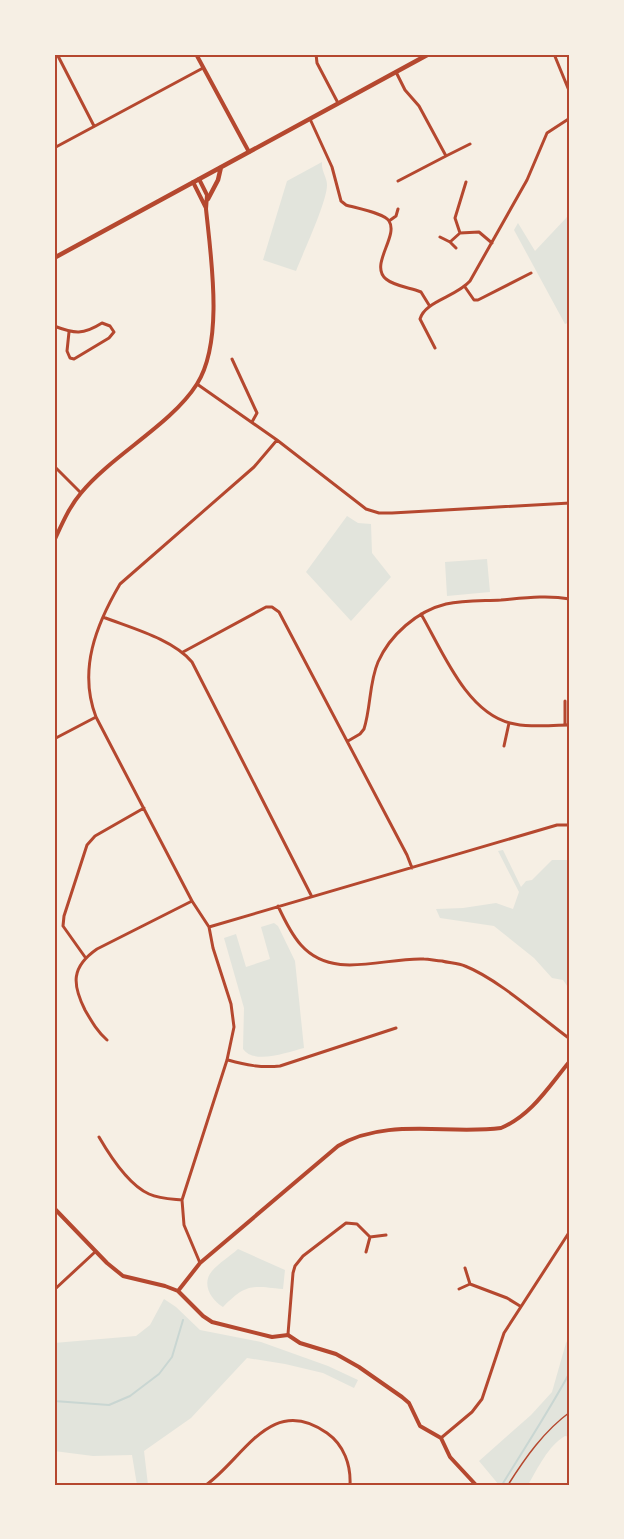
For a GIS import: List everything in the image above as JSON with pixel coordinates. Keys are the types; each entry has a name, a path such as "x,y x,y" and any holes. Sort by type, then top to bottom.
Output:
{"main road":[{"path":"54,258 429,54"},
{"path":"208,199 218,180 221,167"}],"street":[{"path":"57,54 94,126"},
{"path":"196,54 249,152"},
{"path":"316,54 317,63 338,103"},
{"path":"554,54 570,93"},
{"path":"54,148 203,67"},
{"path":"396,72 405,90 419,106 446,156"},
{"path":"435,348 420,319 422,312 429,305 441,301 465,286 527,180 547,133 570,118"},
{"path":"309,119 332,167 341,201 346,205 384,216 389,221 392,228 380,269 383,277 387,281 421,292 429,305"},
{"path":"398,181 470,144"},
{"path":"54,541 67,512 81,493 174,411 197,384 207,360 211,338 213,275 206,209 208,199 199,179"},
{"path":"193,182 206,209"},
{"path":"460,233 455,218 466,182"},
{"path":"389,221 396,216 398,209"},
{"path":"450,242 460,233 479,232 492,243"},
{"path":"440,237 456,248"},
{"path":"465,286 474,300 478,300 531,273"},
{"path":"54,326 69,332 86,332 102,323 110,326 114,332 109,338 74,359 68,354 69,332"},
{"path":"232,359 257,414 252,422"},
{"path":"197,384 252,422 357,503 379,513 570,503"},
{"path":"200,1263 184,1225 183,1200 233,1039 234,1017 209,927 192,901 96,717 87,672 90,653 103,617 120,584 255,466 277,441"},
{"path":"54,466 81,493"},
{"path":"348,741 364,729 373,678 383,651 405,626 422,614 446,604 530,597 570,599"},
{"path":"183,652 260,610 272,607 279,612 412,868"},
{"path":"422,614 464,688 479,706 493,716 508,723 528,726 568,725 565,700"},
{"path":"103,617 173,645 192,662 311,895"},
{"path":"54,739 96,717"},
{"path":"504,746 508,723"},
{"path":"85,957 63,926 64,916 87,845 95,836 144,808"},
{"path":"209,927 311,895 557,825 570,825"},
{"path":"107,1040 96,1030 75,987 75,977 85,957 192,901"},
{"path":"278,906 287,926 301,945 322,960 354,965 423,958 463,965 484,976 570,1039"},
{"path":"227,1060 254,1066 280,1066 396,1028"},
{"path":"178,1291 200,1263 338,1146 351,1138 372,1131 501,1128 512,1124 528,1112 570,1061"},
{"path":"99,1137 112,1160 148,1194 183,1200"},
{"path":"54,1208 95,1252 123,1276 178,1291 212,1322 272,1337 288,1335 300,1343 336,1354 359,1367 409,1403 420,1426 441,1438 450,1457 476,1485"},
{"path":"288,1335 293,1273 303,1256 346,1223 357,1224 370,1237"},
{"path":"441,1438 472,1412 482,1399 497,1349 520,1306 570,1231"},
{"path":"370,1237 386,1235"},
{"path":"366,1252 370,1237"},
{"path":"54,1290 95,1252"},
{"path":"465,1268 470,1284"},
{"path":"459,1289 470,1284 507,1298 520,1306"},
{"path":"206,1485 260,1432 272,1425 298,1421 320,1428 339,1445 349,1465 350,1485"}],"path":[{"path":"508,1485 541,1439 570,1412"}],"shaded area":[{"path":"322,162 327,182 326,193 296,271 263,260 287,181"},
{"path":"567,217 570,217 570,322 565,324 514,230 518,223 535,251"},
{"path":"347,516 358,523 371,524 372,553 391,577 351,621 306,572"},
{"path":"487,559 490,592 447,596 445,562"},
{"path":"503,850 521,887 526,881 532,880 552,860 570,860 570,990 563,980 552,978 534,958 494,926 440,918 436,909 496,903 513,909 519,892 498,851"},
{"path":"274,923 278,926 295,961 304,1048 263,1057 248,1054 243,1049 244,1008 224,938 236,934 246,967 270,959 261,927"},
{"path":"238,1249 285,1270 283,1289 250,1288 238,1294 223,1307 219,1304 211,1296 207,1281 212,1271"},
{"path":"164,1299 200,1330 261,1342 328,1366 358,1380 354,1388 323,1373 247,1358 191,1418 144,1451 148,1485 137,1485 132,1455 93,1456 54,1451 54,1343 136,1336 150,1325"},
{"path":"570,1336 570,1437 565,1436 553,1445 528,1485 499,1485 479,1461 531,1415 552,1392"}],"waterway":[{"path":"54,1401 109,1405 130,1396 159,1374 172,1357 183,1320"},
{"path":"502,1485 570,1372"}]}
